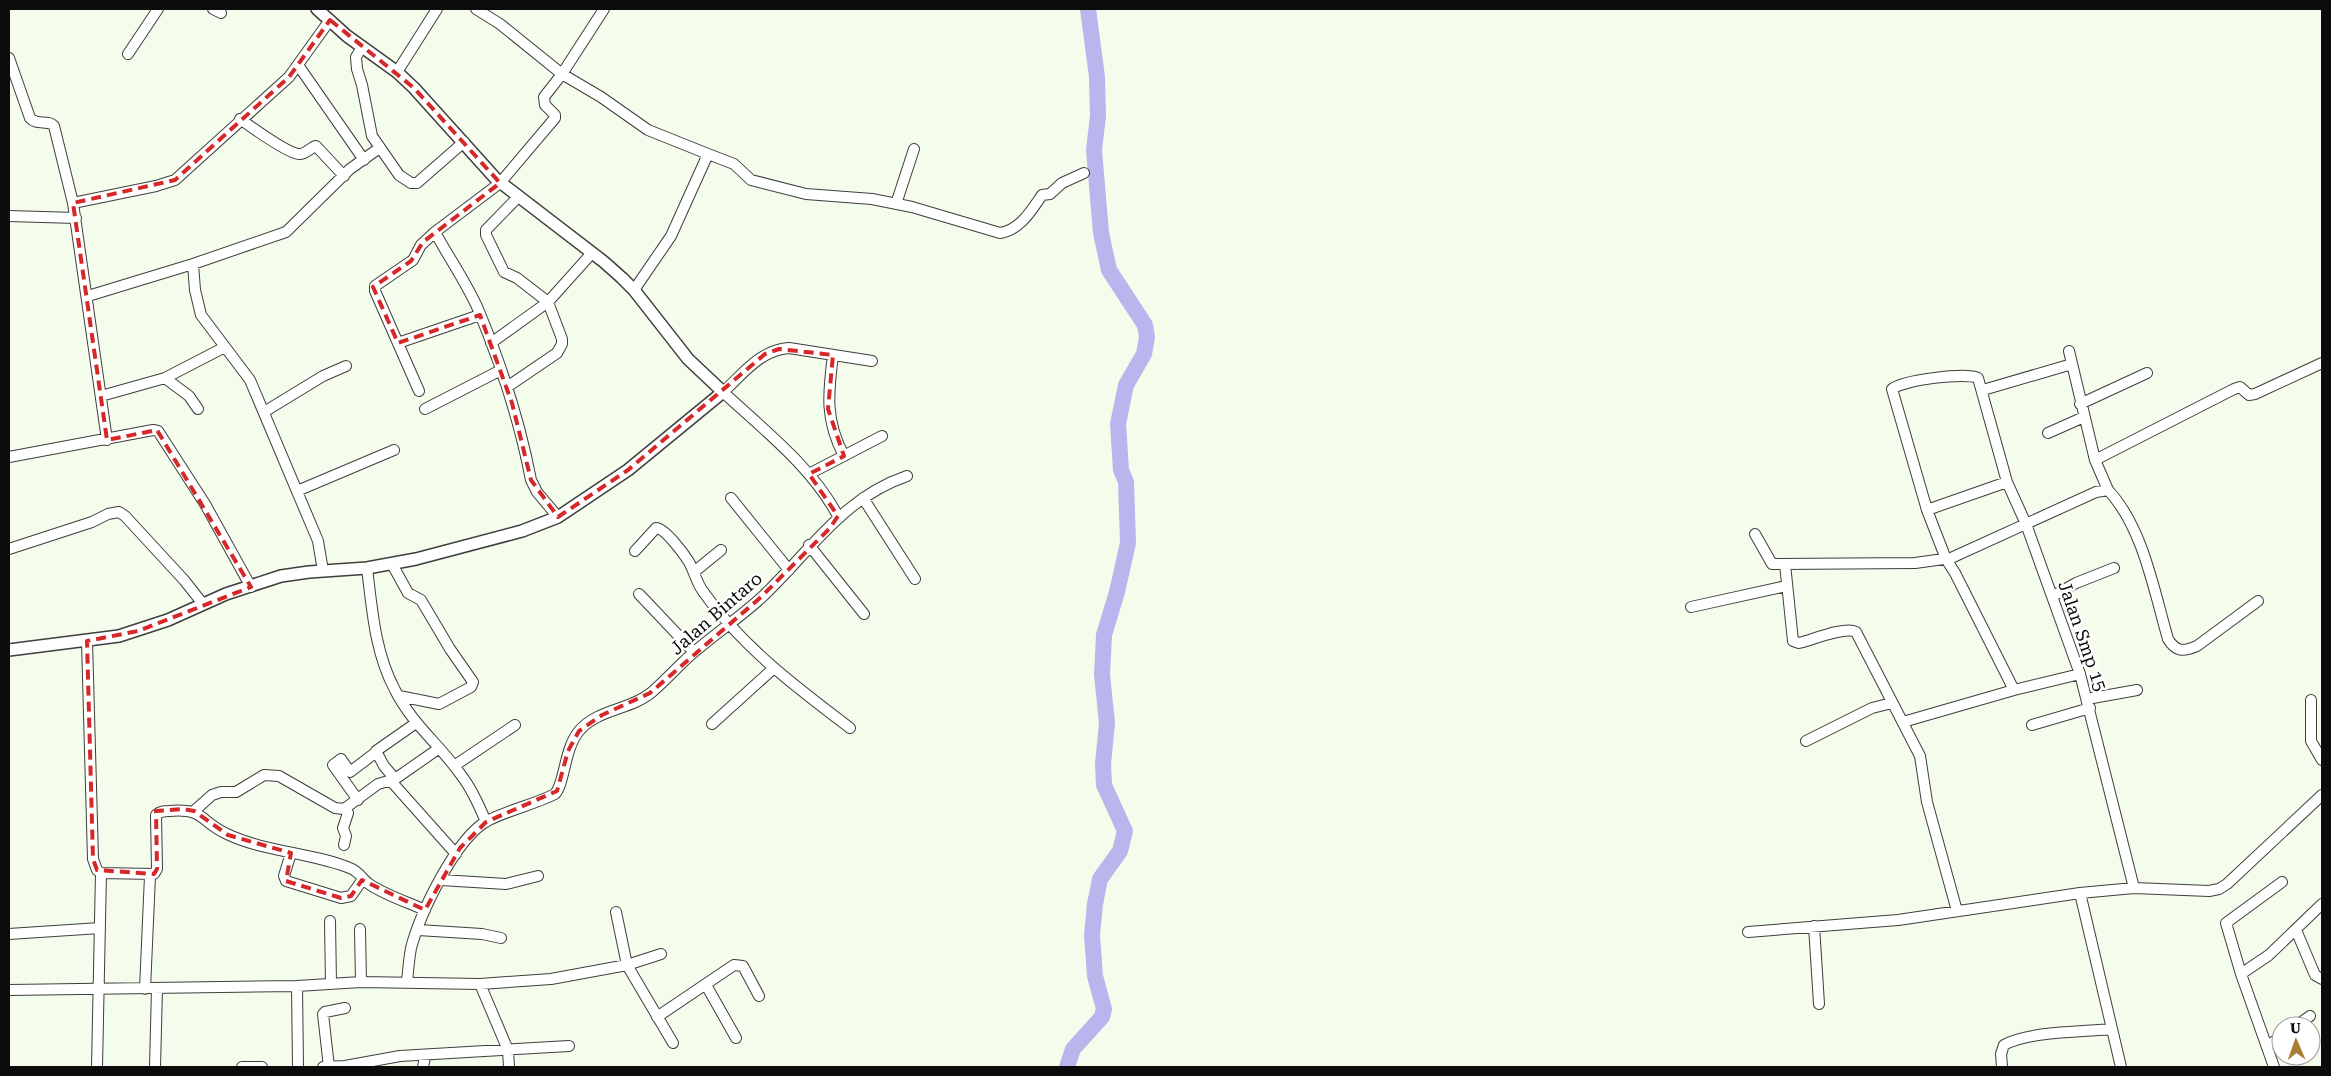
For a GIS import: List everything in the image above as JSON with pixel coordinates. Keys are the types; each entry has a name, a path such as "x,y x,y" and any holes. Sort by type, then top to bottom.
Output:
{"street":[{"path":"128,54 158,9"},
{"path":"317,9 362,48 396,72 500,182 592,253 634,290 688,360 809,474 830,501 838,516"},
{"path":"396,72 437,9"},
{"path":"476,9 500,24 562,74 601,97 648,130 734,164 751,180 818,196 872,199 896,204 1000,233 1010,232 1029,214 1042,195 1050,194 1062,183 1084,173"},
{"path":"418,391 375,288 413,260 422,242 500,182 555,118 555,115 545,105 544,99 604,9"},
{"path":"73,203 175,180 240,119 289,77 330,20"},
{"path":"362,48 356,57 368,122 378,148 399,175 406,181 414,184 420,181 464,142"},
{"path":"9,58 30,118 34,122 49,123 54,126 76,218 107,440"},
{"path":"298,65 364,160"},
{"path":"240,119 263,136 295,153 304,154 316,146 344,176"},
{"path":"88,296 193,264 286,232 344,176 378,148"},
{"path":"896,204 914,149"},
{"path":"634,290 671,236 708,154"},
{"path":"507,387 557,353 560,348 560,335 548,302 522,281 504,272 486,235 486,230 518,197"},
{"path":"9,216 76,218"},
{"path":"435,232 466,286 491,343 507,387 531,480 537,492 558,517"},
{"path":"491,343 548,302 592,253"},
{"path":"193,264 195,290 202,315 250,380 318,541 323,571"},
{"path":"398,343 480,315"},
{"path":"100,396 165,378 225,347"},
{"path":"9,650 87,641 138,631 168,620 202,604 281,576 392,564 522,531 558,517 628,470 723,392 755,362 771,351 788,348 872,361"},
{"path":"2069,350 2080,404 2095,460 2108,490 2127,516 2146,560 2168,639 2173,646 2179,651 2197,646 2258,601"},
{"path":"833,355 828,391 828,409 834,434 844,456"},
{"path":"2095,460 2234,389 2240,387 2249,395 2254,394 2322,362"},
{"path":"2014,690 1955,573 1946,559 1926,510 1892,389 1907,383 1968,376 1978,378 1982,390 2072,364"},
{"path":"264,412 323,376 346,366"},
{"path":"425,409 501,370"},
{"path":"2080,404 2148,373"},
{"path":"165,378 189,396 198,409"},
{"name":"Jalan Smp 15","path":"1982,390 2007,482 2026,524 2080,674 2134,888"},
{"path":"2048,433 2084,416"},
{"path":"9,457 153,430 158,432 205,504 251,587"},
{"path":"809,474 882,436"},
{"path":"297,491 394,450"},
{"name":"Jalan Bintaro","path":"486,822 554,794 559,788 568,751 580,731 602,715 640,700 650,693 694,652 730,624 789,570 809,545 830,528 838,516 886,484 907,476"},
{"path":"1926,510 2007,482"},
{"path":"1755,534 1772,564 1915,563 1946,559 2096,492 2108,490"},
{"path":"731,498 789,570"},
{"path":"863,498 915,579"},
{"path":"9,549 92,522 108,514 119,512 125,516 184,580 202,604"},
{"path":"636,551 652,530 660,528 689,562 702,590 730,624 774,668 850,728"},
{"path":"809,545 864,614"},
{"path":"694,572 721,550"},
{"path":"392,564 408,593 421,600 450,650 473,682 471,687 439,704 399,696"},
{"path":"1785,564 1786,586 1794,641 1799,643 1853,630 1920,756 1927,802 1957,911"},
{"path":"367,568 379,646 399,696 416,723 454,766 478,800 486,822 456,854 425,910 412,948 407,982"},
{"path":"2053,596 2076,583 2114,568"},
{"path":"1692,607 1786,586"},
{"path":"638,594 694,652"},
{"path":"87,641 92,859 96,870 101,873 150,876"},
{"path":"712,724 774,668"},
{"path":"1903,722 2014,690 2080,674"},
{"path":"2032,725 2088,703 2137,690"},
{"path":"2311,700 2311,741 2322,760"},
{"path":"1806,741 1872,708 1892,703"},
{"path":"358,800 333,765 340,759 350,772 416,723"},
{"path":"454,766 515,725"},
{"path":"194,811 212,795 221,792 236,792 269,774 279,776 335,808 344,809 378,784 393,779 438,749"},
{"path":"375,752 393,779 456,854"},
{"path":"1748,932 1898,920 2080,893 2134,888 2208,891 2219,889 2227,884 2322,795"},
{"path":"344,809 348,813 343,828 346,836 344,845"},
{"path":"145,989 150,876 157,869 156,815 161,811 194,811 213,827 228,835 268,849 332,862 355,870 363,879 377,888 425,910"},
{"path":"291,853 284,876 286,881 334,897 346,898 355,892 363,879"},
{"path":"97,1067 101,873"},
{"path":"441,880 506,884 538,876"},
{"path":"2274,1067 2241,974 2226,923 2282,882"},
{"path":"2080,893 2121,1067"},
{"path":"2241,974 2269,955 2322,904"},
{"path":"616,912 627,965 673,1043"},
{"path":"330,920 331,984"},
{"path":"1814,926 1819,1004"},
{"path":"9,934 100,928"},
{"path":"360,929 361,982"},
{"path":"418,930 482,934 501,938"},
{"path":"2296,930 2315,975 2322,979"},
{"path":"9,990 297,986 361,982 480,984 551,979 627,965 661,954"},
{"path":"657,1017 734,965 740,965 759,996"},
{"path":"480,984 508,1050 509,1067"},
{"path":"706,985 736,1038"},
{"path":"297,986 298,1067"},
{"path":"155,1067 157,988"},
{"path":"329,1067 323,1014 346,1008"},
{"path":"2002,1067 2001,1054 2004,1045 2009,1042 2026,1037 2112,1029"},
{"path":"2267,1046 2271,1043"},
{"path":"322,1067 345,1067 400,1056 424,1062 508,1050 570,1046"},
{"path":"242,1067 262,1067"}],"highlighted area":[{"path":"330,20 414,88 500,183 423,242 411,261 373,287 398,343 480,315 512,403 531,480 558,517 628,470 765,354 779,349 833,355 828,409 844,456 809,474 838,516 830,528 761,597 650,693 602,715 579,731 568,751 557,791 486,822 460,848 425,910 362,880 351,896 341,898 286,881 291,853 228,835 194,811 183,809 156,811 157,869 154,874 97,870 93,859 87,641 138,631 251,587 157,430 107,440 73,203 175,180 289,77"}],"waterway":[{"path":"1067,1067 1073,1049 1102,1017 1104,1009 1095,976 1092,935 1095,904 1100,879 1120,851 1125,831 1104,785 1103,764 1107,723 1102,675 1104,635 1117,592 1128,543 1126,482 1121,470 1118,424 1126,385 1144,354 1147,337 1145,325 1109,270 1101,233 1094,150 1098,116 1097,77 1088,9"}]}
